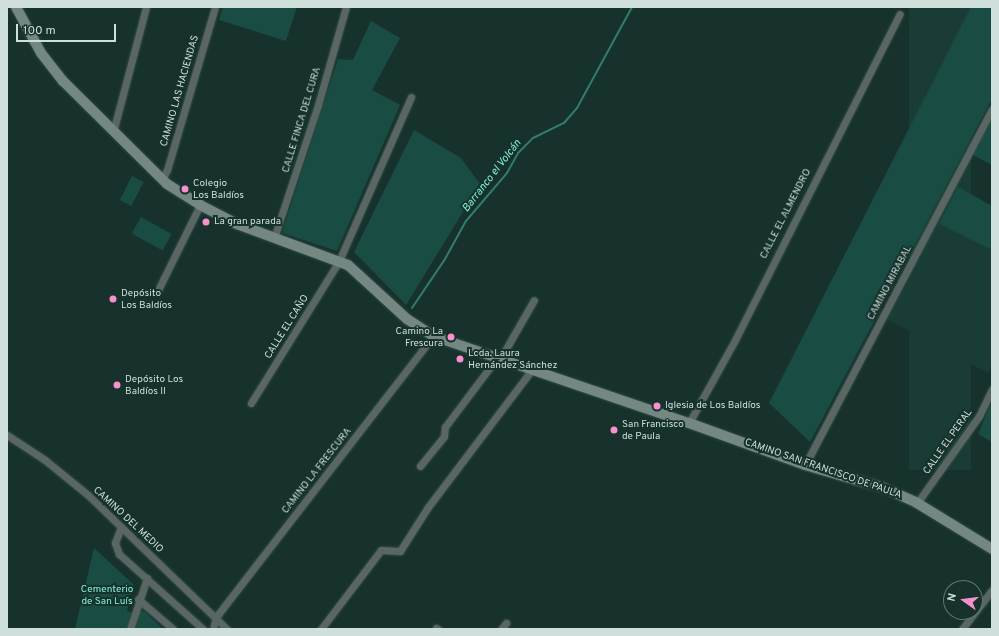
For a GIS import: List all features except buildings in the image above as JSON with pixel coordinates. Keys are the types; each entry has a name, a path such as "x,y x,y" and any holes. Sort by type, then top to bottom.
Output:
{"main road":[{"name":"CAMINO SAN FRANCISCO DE PAULA","path":"16,7 49,64 87,108 162,179 200,205 237,224 339,261 362,276 407,319 433,336 498,360 689,423 805,465 884,488 917,503 992,549"}],"street":[{"path":"114,132 146,7"},
{"name":"CAMINO LAS HACIENDAS","path":"162,179 170,162 215,7"},
{"name":"CALLE FINCA DEL CURA","path":"274,238 318,105 346,7"},
{"name":"CALLE EL ALMENDRO","path":"689,423 735,340 900,14"},
{"name":"CALLE EL CAÑO","path":"251,403 339,261 411,97"},
{"name":"CAMINO MIRABAL","path":"805,465 992,109"},
{"path":"157,292 200,205"},
{"path":"420,466 444,436 445,427 498,360 534,300"},
{"name":"CAMINO LA FRESCURA","path":"216,617 433,336"},
{"path":"322,629 381,550 400,551 428,507 531,371"},
{"name":"CALLE EL PERAL","path":"917,503 979,416 992,390"},
{"name":"CAMINO DEL MEDIO","path":"7,435 66,477 122,527 227,629"},
{"path":"122,527 115,543 116,548 203,629"},
{"path":"130,629 138,599 147,578"},
{"path":"962,629 992,590"},
{"path":"138,599 173,629"},
{"path":"213,629 216,617"}],"shaded area":[{"path":"909,7 971,7 971,470 909,470"},
{"path":"939,224 992,250 992,366 988,373 887,319"}],"green space":[{"path":"223,7 297,7 286,41 219,20"},
{"path":"971,7 992,7 992,99 810,442 769,403"},
{"path":"371,21 400,38 372,90 400,105 337,251 282,233 338,59 353,60"},
{"path":"992,109 992,165 969,153"},
{"path":"414,130 461,158 480,184 406,305 354,252"},
{"path":"132,176 144,182 131,206 120,200"},
{"path":"958,187 992,206 992,250 939,224"},
{"path":"141,217 172,234 162,251 132,234"},
{"path":"992,401 992,442 978,434"},
{"name":"Cementerio de San Luís","path":"94,548 134,585 127,611 137,614 140,611 145,612 163,629 75,629"}],"waterway":[{"name":"Barranco el Volcán","path":"412,308 445,259 466,221 507,173 518,153 533,138 564,123 577,108 632,7"}],"place":[{"name":"Colegio Los Baldíos","path":"185,189"},
{"name":"La gran parada","path":"206,222"},
{"name":"Depósito Los Baldíos","path":"113,299"},
{"name":"Camino La Frescura","path":"451,337"},
{"name":"Lcda. Laura Hernández Sánchez","path":"460,359"},
{"name":"Depósito Los Baldíos II","path":"117,385"},
{"name":"Iglesia de Los Baldíos","path":"657,406"},
{"name":"San Francisco de Paula","path":"614,430"}]}
